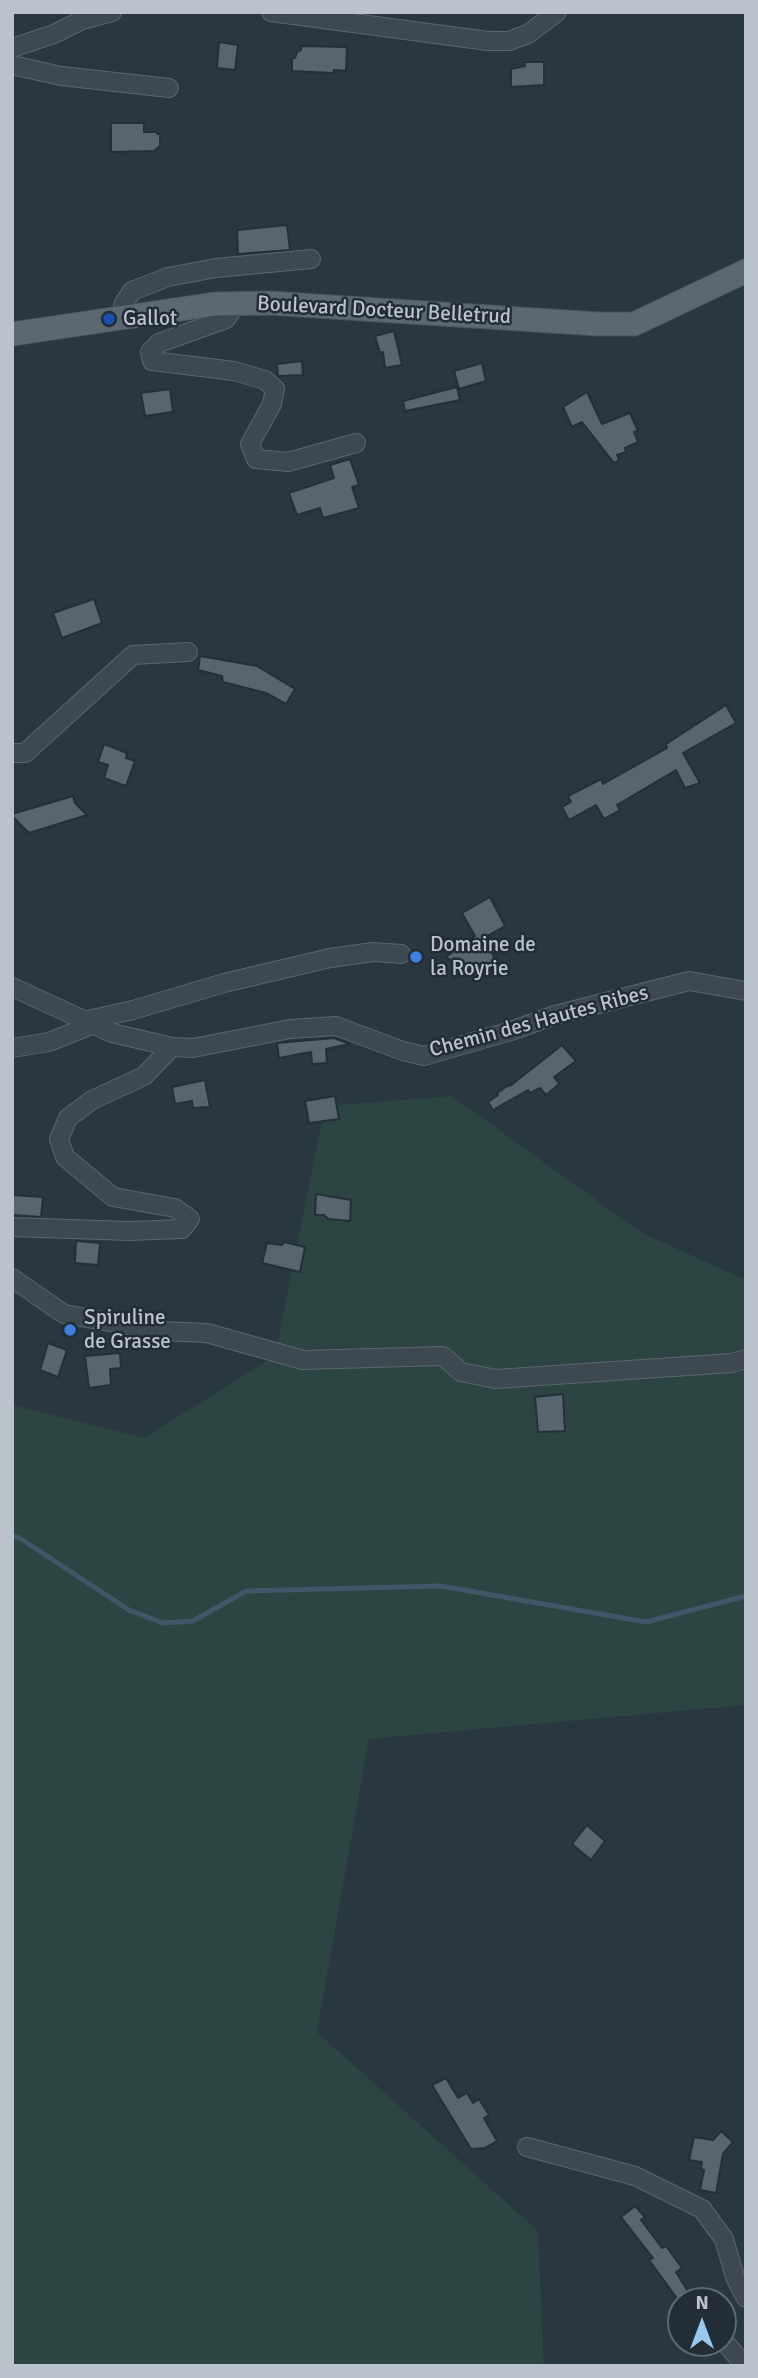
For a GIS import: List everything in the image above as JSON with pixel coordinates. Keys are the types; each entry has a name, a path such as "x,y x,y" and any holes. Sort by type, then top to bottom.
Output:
{"main road":[{"name":"Boulevard Docteur Belletrud","path":"12,334 215,304 283,304 634,324 746,271"}],"street":[{"path":"12,48 54,34 82,20 112,12"},
{"path":"271,12 488,41 509,41 528,34 557,12"},
{"path":"12,65 61,76 169,88"},
{"path":"124,317 123,305 132,291 168,277 216,268 311,259"},
{"path":"236,304 226,319 159,343 150,352 152,361 234,371 265,380 275,389 272,404 250,444 256,459 288,462 356,443"},
{"path":"12,753 25,753 133,656 188,652"},
{"path":"12,1048 49,1042 88,1023 224,983 330,958 373,952 401,954"},
{"name":"Chemin des Hautes Ribes","path":"12,987 112,1033 172,1046 193,1048 290,1029 336,1026 424,1056 555,1016 689,981 746,991"},
{"path":"12,1227 130,1231 182,1229 190,1219 175,1208 113,1197 65,1157 59,1139 68,1118 92,1100 144,1076 172,1046"},
{"path":"12,1279 64,1314 161,1331 207,1333 303,1360 443,1356 461,1373 496,1379 732,1363 746,1359"},
{"path":"527,2147 635,2176 702,2209 724,2239 735,2277 746,2298"}],"green space":[{"path":"452,1096 642,1233 746,1280 746,1705 369,1739 317,2032 538,2231 544,2366 12,2366 12,1405 144,1438 275,1356 325,1106"}],"building":[{"path":"219,42 238,45 235,70 217,68"},
{"path":"301,46 347,47 346,71 292,71 292,58 301,50"},
{"path":"524,62 544,62 544,85 511,87 511,69 525,66"},
{"path":"111,123 144,123 144,132 160,134 160,146 154,151 111,152"},
{"path":"287,225 290,250 238,254 237,230"},
{"path":"394,331 402,365 385,368 383,352 380,353 375,336"},
{"path":"302,361 303,375 278,376 277,364"},
{"path":"482,363 486,381 459,389 454,371"},
{"path":"457,387 460,400 405,411 403,401"},
{"path":"170,389 173,412 145,416 141,393"},
{"path":"587,392 602,424 630,413 638,431 634,432 638,442 625,448 626,452 617,455 619,460 614,463 582,422 572,427 563,407"},
{"path":"350,459 359,485 352,487 359,508 323,518 320,508 297,515 289,493 334,478 330,465"},
{"path":"94,599 102,623 62,638 53,613"},
{"path":"200,656 257,666 295,689 286,704 266,693 223,682 222,676 198,670"},
{"path":"726,705 736,723 683,753 700,783 685,788 676,770 617,805 620,810 604,819 596,805 569,820 562,807 571,802 568,796 601,779 603,784 667,748 666,744"},
{"path":"104,744 127,753 126,758 135,761 126,786 104,778 108,765 98,762"},
{"path":"73,796 75,803 87,815 29,833 12,816 12,814"},
{"path":"490,897 505,926 484,938 499,966 476,977 446,957 475,936 462,913"},
{"path":"334,1038 350,1044 326,1049 327,1063 312,1064 311,1052 279,1058 277,1043"},
{"path":"562,1045 576,1061 554,1077 559,1084 546,1095 540,1088 530,1093 528,1090 493,1110 488,1102 498,1095 497,1093"},
{"path":"205,1080 210,1107 193,1108 192,1101 175,1104 172,1087"},
{"path":"335,1096 339,1119 309,1123 305,1101"},
{"path":"316,1194 351,1200 350,1221 315,1215"},
{"path":"12,1195 43,1197 41,1217 12,1215"},
{"path":"76,1241 100,1243 98,1265 75,1263"},
{"path":"284,1242 305,1247 300,1272 262,1263 267,1243 282,1245"},
{"path":"48,1343 67,1350 58,1377 40,1370"},
{"path":"120,1353 121,1368 110,1369 111,1385 89,1388 85,1356"},
{"path":"563,1394 565,1431 538,1432 535,1397"},
{"path":"587,1825 605,1841 591,1860 572,1844"},
{"path":"446,2078 458,2098 467,2093 473,2103 479,2099 489,2115 484,2118 497,2141 485,2148 471,2149 432,2085"},
{"path":"721,2131 733,2142 723,2154 716,2193 700,2190 704,2170 701,2169 702,2162 689,2160 694,2137 713,2140"},
{"path":"635,2206 645,2217 641,2220 662,2248 666,2246 682,2268 676,2272 685,2287 669,2287 649,2260 653,2258 621,2217"}],"waterway":[{"path":"12,1535 129,1610 163,1623 193,1621 246,1591 441,1586 646,1622 746,1596"}],"place":[{"name":"Gallot","path":"109,319"},
{"name":"Domaine de la Royrie","path":"416,957"},
{"name":"Spiruline de Grasse","path":"70,1330"}]}
